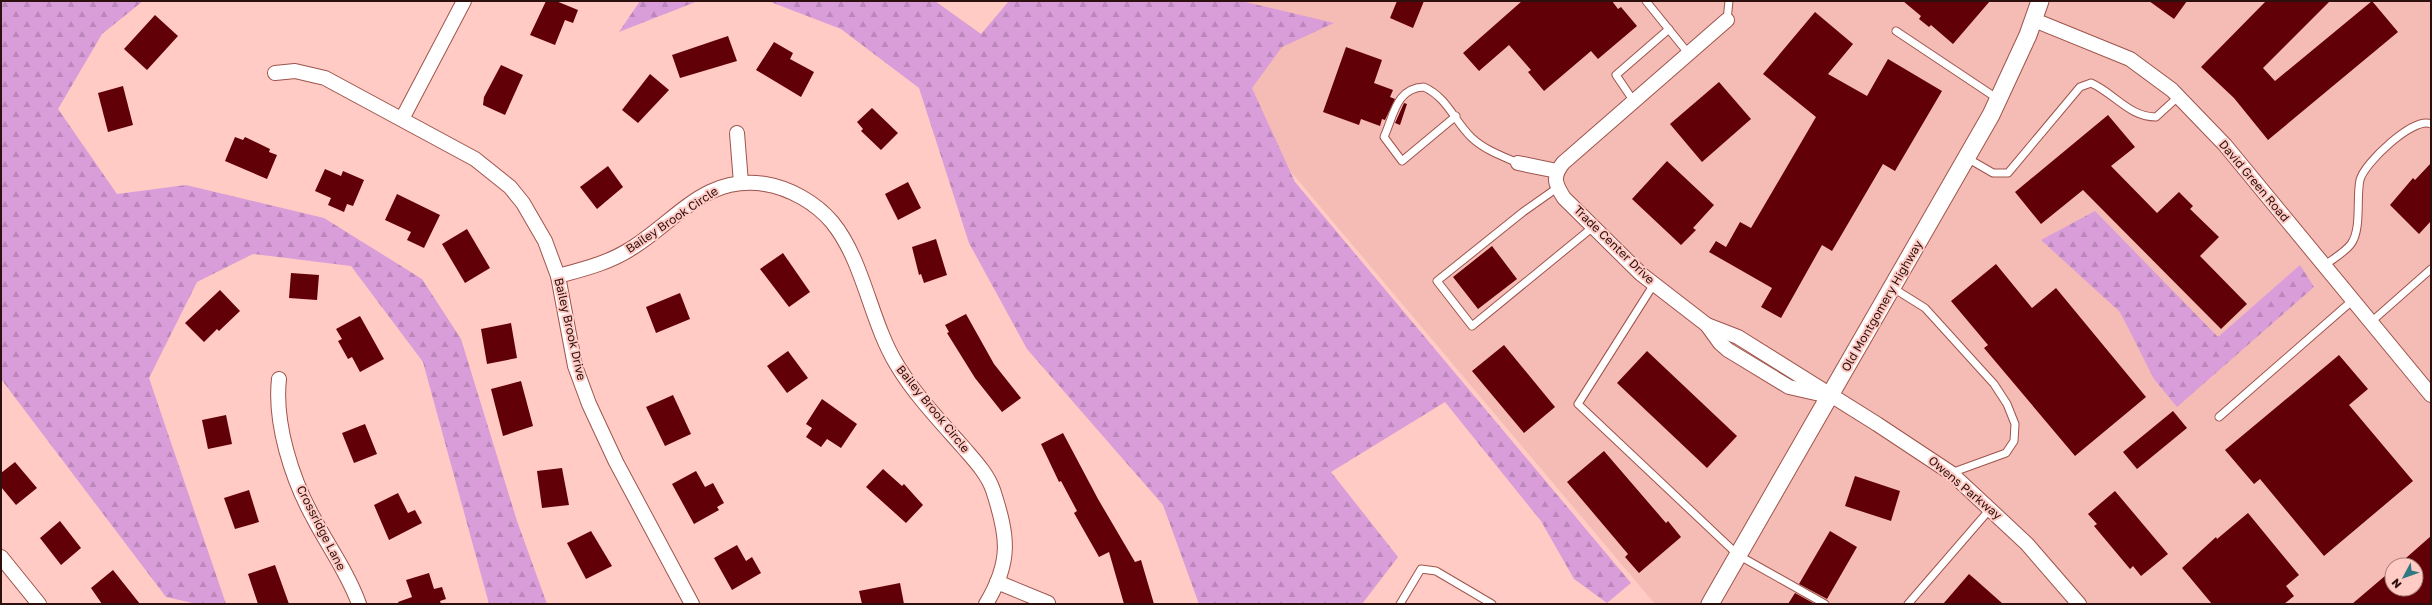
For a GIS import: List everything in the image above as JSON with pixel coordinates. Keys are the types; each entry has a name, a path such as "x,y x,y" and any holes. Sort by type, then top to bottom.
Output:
{"street":[{"path":"402,119 464,1"},
{"name":"Old Montgomery Highway","path":"1710,604 1967,158 1998,99 2034,20 2040,1"},
{"path":"1557,188 1554,181 1557,171 1688,53 1727,20"},
{"name":"David Green Road","path":"2034,20 2130,59 2179,96 2224,145 2325,265 2431,395"},
{"name":"Bailey Brook Drive","path":"275,73 295,71 325,78 475,159 510,187 534,220 558,276 575,366 589,404 616,462 692,604"},
{"path":"737,133 741,182"},
{"path":"1518,163 1557,171"},
{"name":"Bailey Brook Circle","path":"558,276 615,258 647,238 711,190 725,184 741,182 764,184 789,191 819,210 840,232 851,251 883,341 897,366 913,388 978,465 992,488 1006,541 1005,556 997,582 986,604"},
{"name":"Trade Center Drive","path":"1557,188 1564,198 1641,274 1707,325 1720,343 1728,350 1788,387 1831,396"},
{"name":"Crossridge Lane","path":"279,380 277,400 279,413 294,474 312,516 359,604"},
{"name":"Owens Parkway","path":"1831,396 1920,451 1951,473 1991,508 2027,544 2079,604"},
{"path":"1,557 39,604"},
{"path":"997,582 1048,602"}],"lane":[{"path":"1646,1 1688,53"},
{"path":"1727,20 1729,1"},
{"path":"1635,102 1616,74 1669,29"},
{"path":"1896,31 1998,99"},
{"path":"1967,158 1992,173 2008,174 2080,88 2091,83 2101,88 2129,109 2145,117 2156,117 2179,96"},
{"path":"1456,116 1402,162 1384,137 1401,96 1409,89 1424,87 1433,91 1443,99 1456,116 1472,138 1491,152 1518,163"},
{"path":"2325,265 2352,243 2358,218 2360,179 2376,156 2414,125 2427,122 2431,124"},
{"path":"1557,188 1523,212 1437,281 1472,326 1593,227"},
{"path":"2371,322 2431,269"},
{"path":"1654,284 1578,404 1738,555 1824,604"},
{"path":"1893,288 1925,308 1994,384 2007,404 2015,424 2014,441 2006,453 1951,473"},
{"path":"2219,417 2353,300"},
{"path":"1908,604 1991,508"},
{"path":"1400,604 1421,569 1436,571 1492,604"}],"shaded area":[{"path":"1147,1 2431,1 2431,604 1655,604"}],"green space":[{"path":"1,1 143,1 102,34 58,109 117,194 186,185 324,218 422,279 461,339 517,521 547,604 489,604 423,362 351,266 253,254 197,282 149,378 226,604 197,604 166,597 1,379"},
{"path":"640,1 698,1 619,32"},
{"path":"768,1 935,1 981,34 1009,1 1241,1 1334,23 1282,47 1252,88 1295,182 1631,583 1607,603 1574,579 1541,521 1445,402 1331,472 1398,557 1362,604 1199,604 1163,505 1027,349 969,243 919,88 841,29"},
{"path":"2095,211 2218,337 2300,265 2314,287 2177,407 2154,379 2120,312 2041,240"}],"building":[{"path":"546,1 556,1 578,10 573,23 565,20 555,45 530,35"},
{"path":"1397,1 1424,1 1413,28 1390,18"},
{"path":"1522,1 1612,1 1618,9 1621,7 1637,26 1598,59 1591,51 1544,91 1528,72 1531,70 1509,45 1479,71 1463,53"},
{"path":"1903,1 1990,1 1953,44 1931,25 1929,27 1919,19 1921,16"},
{"path":"2149,1 2187,1 2174,19"},
{"path":"2266,1 2330,1 2263,68 2275,81 2372,1 2398,32 2268,140 2234,98 2201,67"},
{"path":"1815,12 1853,44 1828,74 1867,96 1888,59 1942,91 1895,171 1883,164 1832,251 1822,245 1781,318 1761,307 1772,288 1709,252 1716,241 1726,247 1740,222 1751,228 1816,117 1763,74"},
{"path":"155,15 178,36 147,70 124,49"},
{"path":"728,36 737,61 680,78 672,55"},
{"path":"774,42 793,53 790,59 814,72 801,97 756,70"},
{"path":"1346,47 1382,60 1374,83 1393,90 1390,97 1395,99 1385,120 1382,119 1380,126 1361,119 1359,125 1323,112"},
{"path":"501,65 523,75 505,115 483,105 484,97"},
{"path":"650,74 669,90 638,123 622,110"},
{"path":"1719,82 1751,119 1702,162 1670,124"},
{"path":"123,86 133,125 108,132 98,93"},
{"path":"1404,103 1407,104 1400,125 1395,123"},
{"path":"872,108 898,133 881,150 861,131 863,129 857,122"},
{"path":"2108,115 2135,147 2111,166 2157,213 2179,192 2193,206 2190,209 2219,237 2200,256 2247,304 2221,329 2083,190 2041,224 2015,192"},
{"path":"235,137 243,140 245,137 270,149 269,152 277,155 267,179 225,161"},
{"path":"1667,161 1714,205 1693,228 1696,230 1681,245 1632,199"},
{"path":"2431,163 2431,221 2419,234 2390,205 2413,178 2415,180"},
{"path":"608,166 623,187 597,209 580,187"},
{"path":"325,169 341,176 343,171 364,180 353,206 347,204 344,212 328,205 331,198 315,191"},
{"path":"908,182 921,208 898,220 885,194"},
{"path":"397,194 440,215 424,248 407,240 411,232 385,220"},
{"path":"467,229 490,268 465,283 442,244"},
{"path":"936,239 947,275 924,283 921,274 919,275 912,247"},
{"path":"1492,246 1517,279 1478,309 1453,277"},
{"path":"783,253 810,292 789,307 760,269"},
{"path":"1996,264 2032,308 2056,288 2146,397 2075,456 1984,348 1988,345 1951,301"},
{"path":"291,273 319,275 317,300 289,298"},
{"path":"220,290 240,311 219,331 217,329 204,342 185,323"},
{"path":"680,293 690,319 656,333 646,307"},
{"path":"966,314 994,364 1021,398 1002,412 975,378 947,333 949,332 945,325"},
{"path":"360,316 384,359 360,372 352,357 348,359 338,341 342,339 336,329"},
{"path":"511,323 517,358 487,364 481,329"},
{"path":"1504,345 1555,407 1524,433 1472,371"},
{"path":"788,351 808,378 787,393 767,366"},
{"path":"1647,351 1737,436 1707,468 1617,383"},
{"path":"2339,355 2368,389 2349,405 2413,481 2324,556 2260,479 2254,484 2225,450"},
{"path":"521,381 533,426 503,436 491,389"},
{"path":"673,395 691,434 665,446 646,407"},
{"path":"822,399 857,424 841,448 827,439 821,447 806,437 812,428 806,424"},
{"path":"2173,411 2187,428 2137,469 2123,452"},
{"path":"226,415 232,444 208,449 202,420"},
{"path":"365,424 377,454 354,463 342,433"},
{"path":"1063,433 1098,499 1135,562 1141,560 1154,604 1124,604 1109,552 1099,557 1074,513 1077,511 1061,481 1059,482 1041,444"},
{"path":"1604,451 1666,523 1668,521 1681,537 1639,573 1625,557 1628,554 1567,482"},
{"path":"15,462 37,488 16,505 1,487 1,473"},
{"path":"562,468 569,505 542,508 537,471"},
{"path":"883,469 902,486 904,484 923,505 906,523 866,487"},
{"path":"696,471 705,487 713,483 724,503 717,507 719,510 694,524 672,484"},
{"path":"1855,476 1900,491 1891,521 1845,506"},
{"path":"249,490 259,522 235,529 224,498"},
{"path":"2115,491 2168,554 2141,576 2133,566 2130,569 2094,526 2097,524 2088,514"},
{"path":"398,493 408,513 415,510 422,523 389,540 374,505"},
{"path":"2248,513 2299,575 2286,586 2294,596 2284,604 2212,604 2182,568 2216,537 2217,539"},
{"path":"60,521 81,548 61,565 40,538"},
{"path":"591,531 612,566 586,579 567,543"},
{"path":"1830,531 1857,547 1827,599 1799,584"},
{"path":"2431,536 2431,604 2352,604 2384,577 2384,597 2424,597 2424,557 2407,557"},
{"path":"737,545 746,561 752,557 761,573 732,590 714,558"},
{"path":"275,565 289,604 258,604 248,574"},
{"path":"113,570 140,604 102,604 91,588"},
{"path":"429,573 434,589 442,587 446,599 440,601 441,604 399,604 398,602 412,597 406,580"},
{"path":"1969,574 1976,580 2003,604 1943,604"},
{"path":"900,583 904,604 862,604 859,591"},
{"path":"1795,593 1815,604 1788,604"}]}
